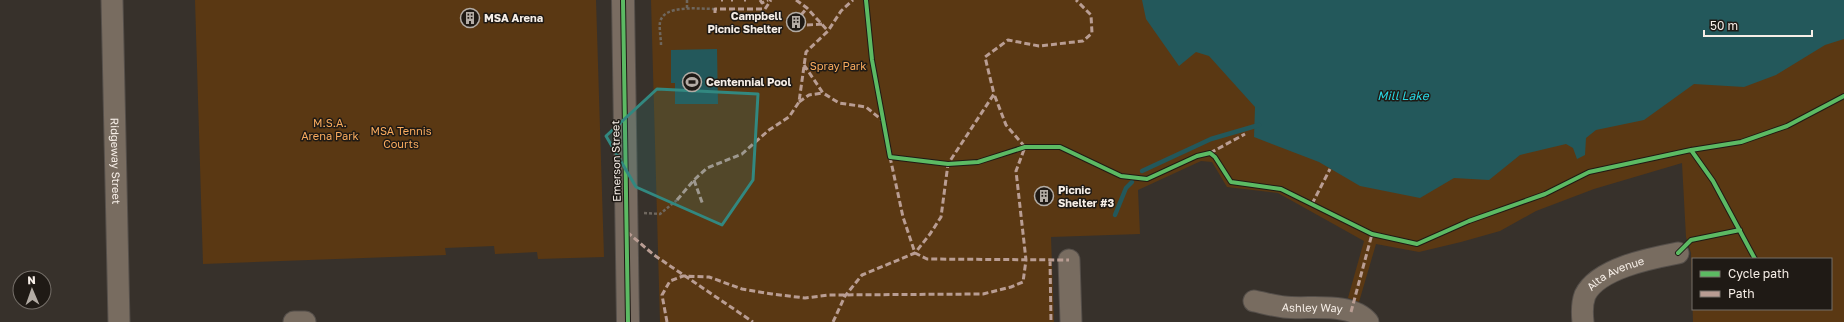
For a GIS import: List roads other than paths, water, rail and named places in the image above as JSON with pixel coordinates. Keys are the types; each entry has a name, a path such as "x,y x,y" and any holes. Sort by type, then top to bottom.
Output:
{"main road":[{"name":"Emerson Street","path":"623,0 628,322"}],"street":[{"name":"Ridgeway Street","path":"112,0 119,322"},
{"name":"Alta Avenue","path":"1583,322 1582,310 1585,295 1595,282 1607,274 1632,265 1678,253"},
{"path":"1069,260 1071,322"},
{"name":"Ashley Way","path":"1254,301 1284,307 1339,309 1351,312 1368,322"},
{"path":"294,322 305,322"}],"water":[{"name":"Mill Lake","path":"1142,0 1844,0 1844,39 1825,45 1776,75 1744,87 1694,84 1644,120 1596,130 1586,138 1585,155 1577,159 1573,148 1566,144 1520,155 1489,180 1454,178 1420,198 1360,186 1319,162 1254,137 1255,107 1209,56 1196,52 1179,66 1146,19"},
{"path":"717,49 718,104 675,104 675,83 671,83 671,50"}],"waterway":[{"path":"1142,171 1211,139 1259,125"},
{"path":"1115,215 1126,188 1132,182"}],"place":[{"name":"MSA Arena","path":"470,18"},
{"name":"Campbell Picnic Shelter","path":"796,22"},
{"name":"Centennial Pool","path":"692,82"},
{"name":"Picnic Shelter #3","path":"1044,196"}],"park label":[{"name":"Spray Park","path":"838,66"},
{"name":"M.S.A. Arena Park","path":"330,129"},
{"name":"MSA Tennis Courts","path":"401,137"}]}
